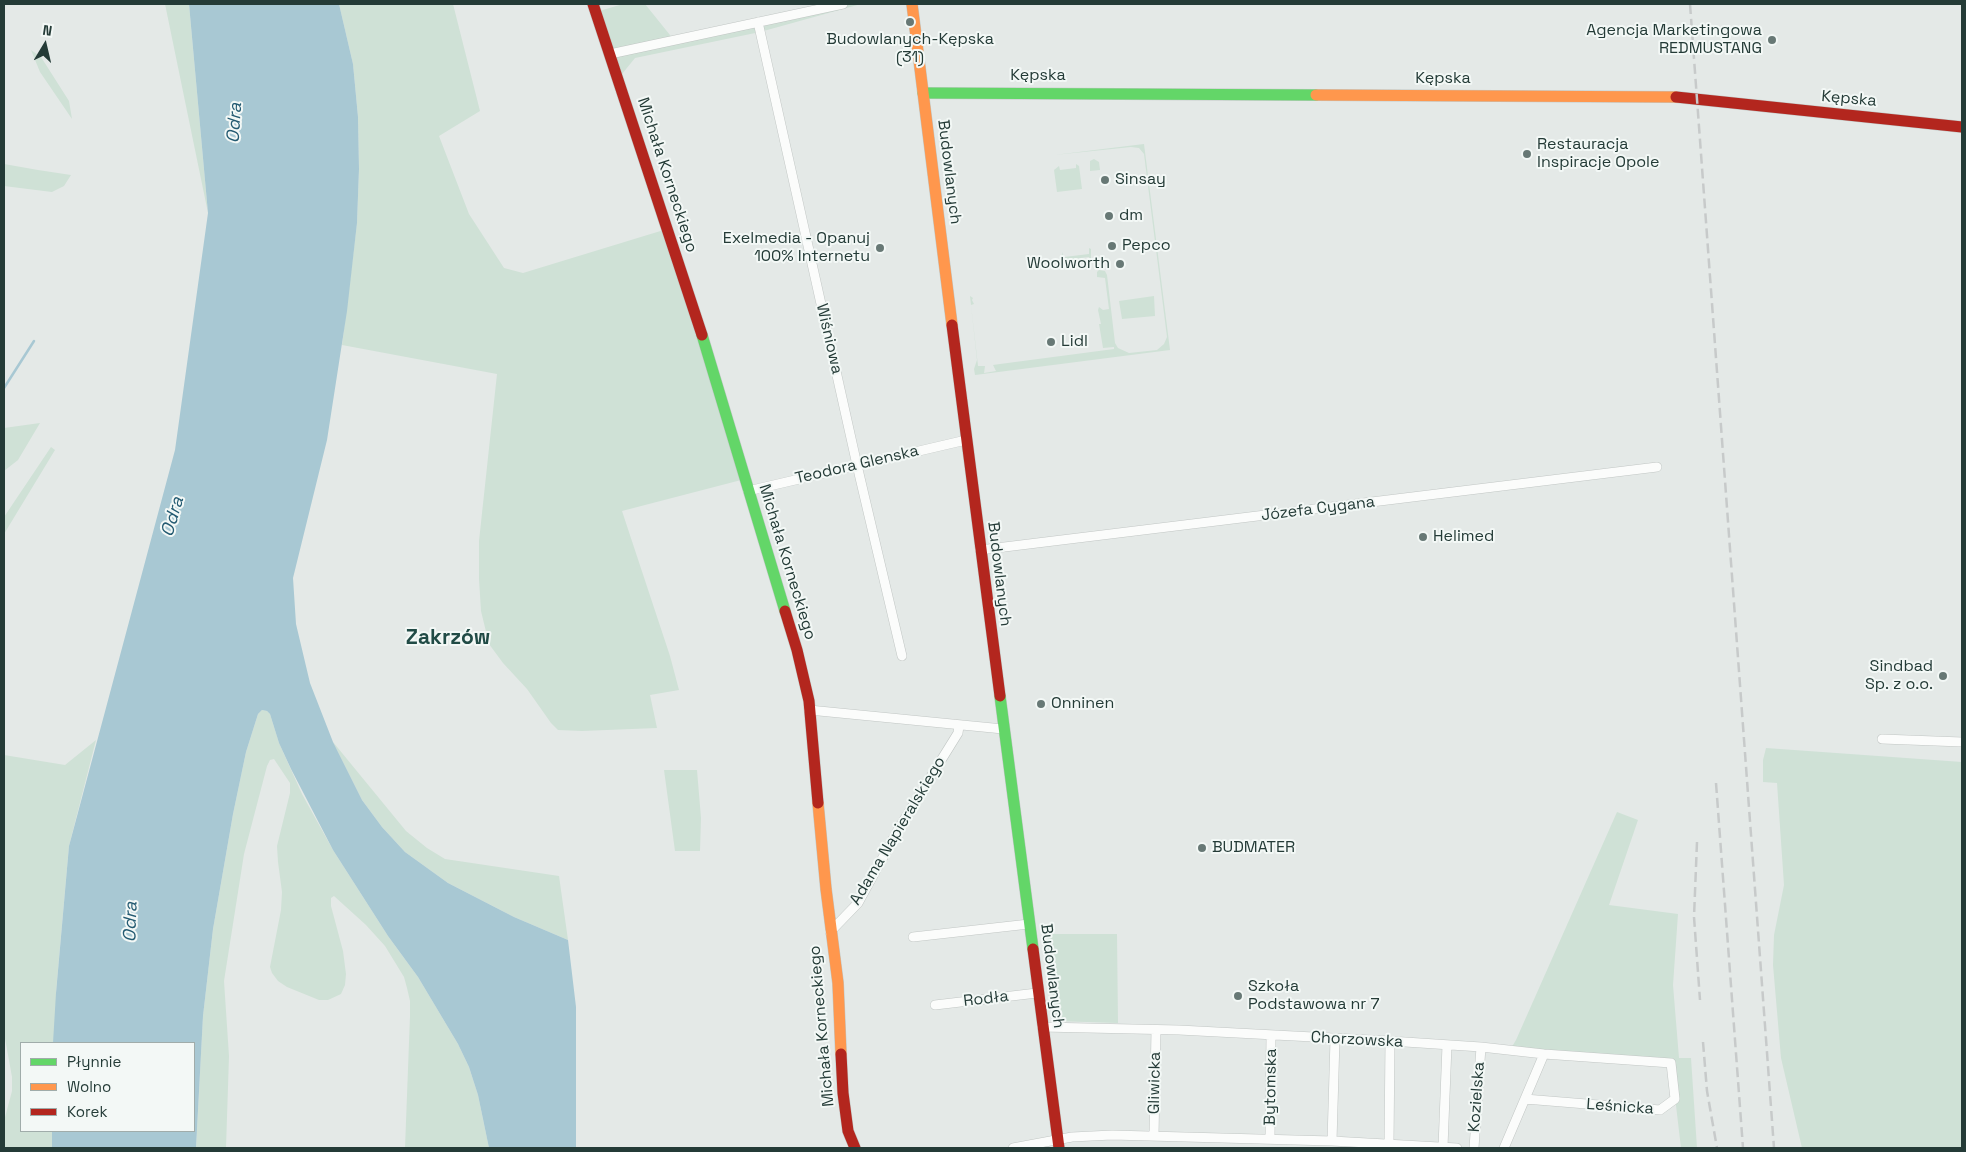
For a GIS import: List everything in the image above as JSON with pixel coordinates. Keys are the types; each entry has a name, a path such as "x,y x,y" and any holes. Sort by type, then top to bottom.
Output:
{"street":[{"name":"Michała Korneckiego","path":"593,4 705,345 796,650 809,701 830,932 838,983 843,1093 848,1131 855,1148"},
{"path":"610,54 844,4"},
{"name":"Budowlanych","path":"912,4 980,550 1058,1144"},
{"name":"Wiśniowa","path":"758,22 857,465 902,656"},
{"name":"Kępska","path":"923,93 1624,96 1671,98 1962,126"},
{"name":"Teodora Glenska","path":"748,491 966,440"},
{"name":"Józefa Cygana","path":"980,550 1657,467"},
{"path":"809,710 1004,729"},
{"name":"Adama Napieralskiego","path":"830,932 858,903 899,828 958,733 959,726"},
{"path":"1882,739 1962,742"},
{"path":"912,937 1029,924"},
{"name":"Rodła","path":"935,1005 1037,993"},
{"name":"Chorzowska","path":"1042,1027 1156,1030 1481,1046 1544,1054 1671,1063"},
{"name":"Gliwicka","path":"1154,1136 1156,1030"},
{"name":"Bytomska","path":"1270,1139 1271,1035"},
{"path":"1332,1140 1335,1039"},
{"path":"1389,1144 1390,1041"},
{"path":"1443,1147 1447,1045"},
{"name":"Kozielska","path":"1474,1148 1481,1046"},
{"path":"1504,1148 1544,1054"},
{"name":"Leśnicka","path":"1525,1099 1660,1110 1675,1099 1671,1063"},
{"path":"1013,1148 1058,1144 1084,1135 1332,1140 1456,1148"}],"green space":[{"path":"165,4 189,4 208,213"},
{"path":"339,4 453,4 480,111 439,136 469,214 504,268 523,273 667,229 745,479 622,511 670,656 679,690 650,695 657,728 558,730 489,644 481,611 479,541 497,374 342,345 357,223 359,169 358,117 353,64"},
{"path":"623,4 645,4 674,40 843,4 861,4 760,32 635,58 618,79 596,12"},
{"path":"31,50 41,57 69,101 72,119 40,72"},
{"path":"1144,144 1170,350 975,375 974,369 977,360 970,296 973,298 974,304 971,305 978,366 985,366 984,373 996,371 993,365 1114,349 1114,347 1103,348 1098,310 1099,307 1103,310 1109,309 1105,278 1097,277 1099,270 1105,271 1107,275 1115,343 1118,348 1129,353 1157,350 1164,344 1167,337 1144,154 1139,148 1131,147 1054,155"},
{"path":"1094,159 1099,162 1100,170 1090,171 1090,161"},
{"path":"4,164 71,175 64,186 52,192 4,186"},
{"path":"1076,164 1079,166 1082,189 1057,192 1054,170 1059,166 1060,170 1076,168"},
{"path":"1089,248 1091,249 1091,262 1089,257 1064,260 1063,265 1062,252 1064,257 1089,254"},
{"path":"1154,296 1155,316 1122,319 1119,301"},
{"path":"40,423 18,460 4,471 4,428"},
{"path":"51,447 55,450 4,534 4,517"},
{"path":"262,710 270,714 279,743 302,794 333,850 388,936 418,977 458,1044 469,1067 478,1095 489,1148 405,1148 410,1001 404,977 385,946 366,925 334,896 331,898 331,906 343,951 346,974 345,985 341,994 328,1000 319,1000 287,987 278,981 272,973 270,967 281,910 282,892 277,846 290,793 290,783 274,759 270,760 267,766 244,854 224,981 229,1056 226,1148 196,1148 203,1016 213,929 246,752 258,714"},
{"path":"96,740 69,846 56,992 56,1042 20,1042 20,1132 55,1132 55,1148 4,1148 4,1121 12,1091 12,1077 4,1033 4,755 65,765"},
{"path":"333,742 406,831 427,848 445,859 559,876 568,940 514,917 448,883 405,852 382,827 362,800"},
{"path":"1766,748 1962,762 1962,1148 1802,1148 1781,1058 1773,965 1774,935 1784,885 1777,783 1763,782 1763,760"},
{"path":"664,770 697,770 701,818 700,851 675,851"},
{"path":"1617,812 1638,820 1609,905 1678,914 1673,985 1679,1058 1691,1058 1697,1148 1681,1148 1671,1063 1510,1050"},
{"path":"1047,934 1117,934 1118,1023 1055,1021"}],"water":[{"name":"Odra","path":"189,4 339,4 353,64 358,117 357,223 347,311 327,440 293,578 296,624 310,683 333,742 362,800 382,827 405,852 448,883 514,917 568,940 576,1007 576,1148 489,1148 478,1095 469,1067 458,1044 418,977 388,936 333,850 291,769 279,743 270,714 262,710 258,714 246,752 213,929 203,1016 196,1148 52,1148 52,1132 195,1132 195,1042 53,1042 69,846 175,450 208,213"}],"waterway":[{"path":"4,388 34,341"}],"railway":[{"path":"1690,4 1774,1148"},
{"path":"1716,783 1743,1148"},
{"path":"1697,842 1694,917 1700,1000"},
{"path":"1703,1042 1707,1091 1717,1148"}],"traffic: fast":[{"path":"923,93 1316,95"},
{"path":"702,335 785,611"},
{"path":"1000,696 1033,949"}],"traffic: slow":[{"path":"912,4 952,325"},
{"path":"1316,95 1676,97"},
{"path":"818,803 826,889 838,983 841,1054"}],"traffic: jam":[{"path":"593,4 702,335"},
{"path":"1676,97 1962,127"},
{"path":"952,325 1000,696"},
{"path":"785,611 797,650 809,701 818,803"},
{"path":"1033,949 1059,1148"},
{"path":"841,1054 843,1093 848,1131 855,1148"}],"place":[{"name":"Budowlanych-Kępska (31)","path":"910,22"},
{"name":"Agencja Marketingowa REDMUSTANG","path":"1772,40"},
{"name":"Restauracja Inspiracje Opole","path":"1527,154"},
{"name":"Sinsay","path":"1105,180"},
{"name":"dm","path":"1109,216"},
{"name":"Pepco","path":"1112,246"},
{"name":"Exelmedia - Opanuj 100% Internetu","path":"880,248"},
{"name":"Woolworth","path":"1120,264"},
{"name":"Lidl","path":"1051,342"},
{"name":"Helimed","path":"1423,537"},
{"name":"Sindbad Sp. z o.o.","path":"1943,676"},
{"name":"Onninen","path":"1041,704"},
{"name":"BUDMATER","path":"1202,848"},
{"name":"Szkoła Podstawowa nr 7","path":"1238,996"}],"district":[{"name":"Zakrzów","path":"448,638"}]}
